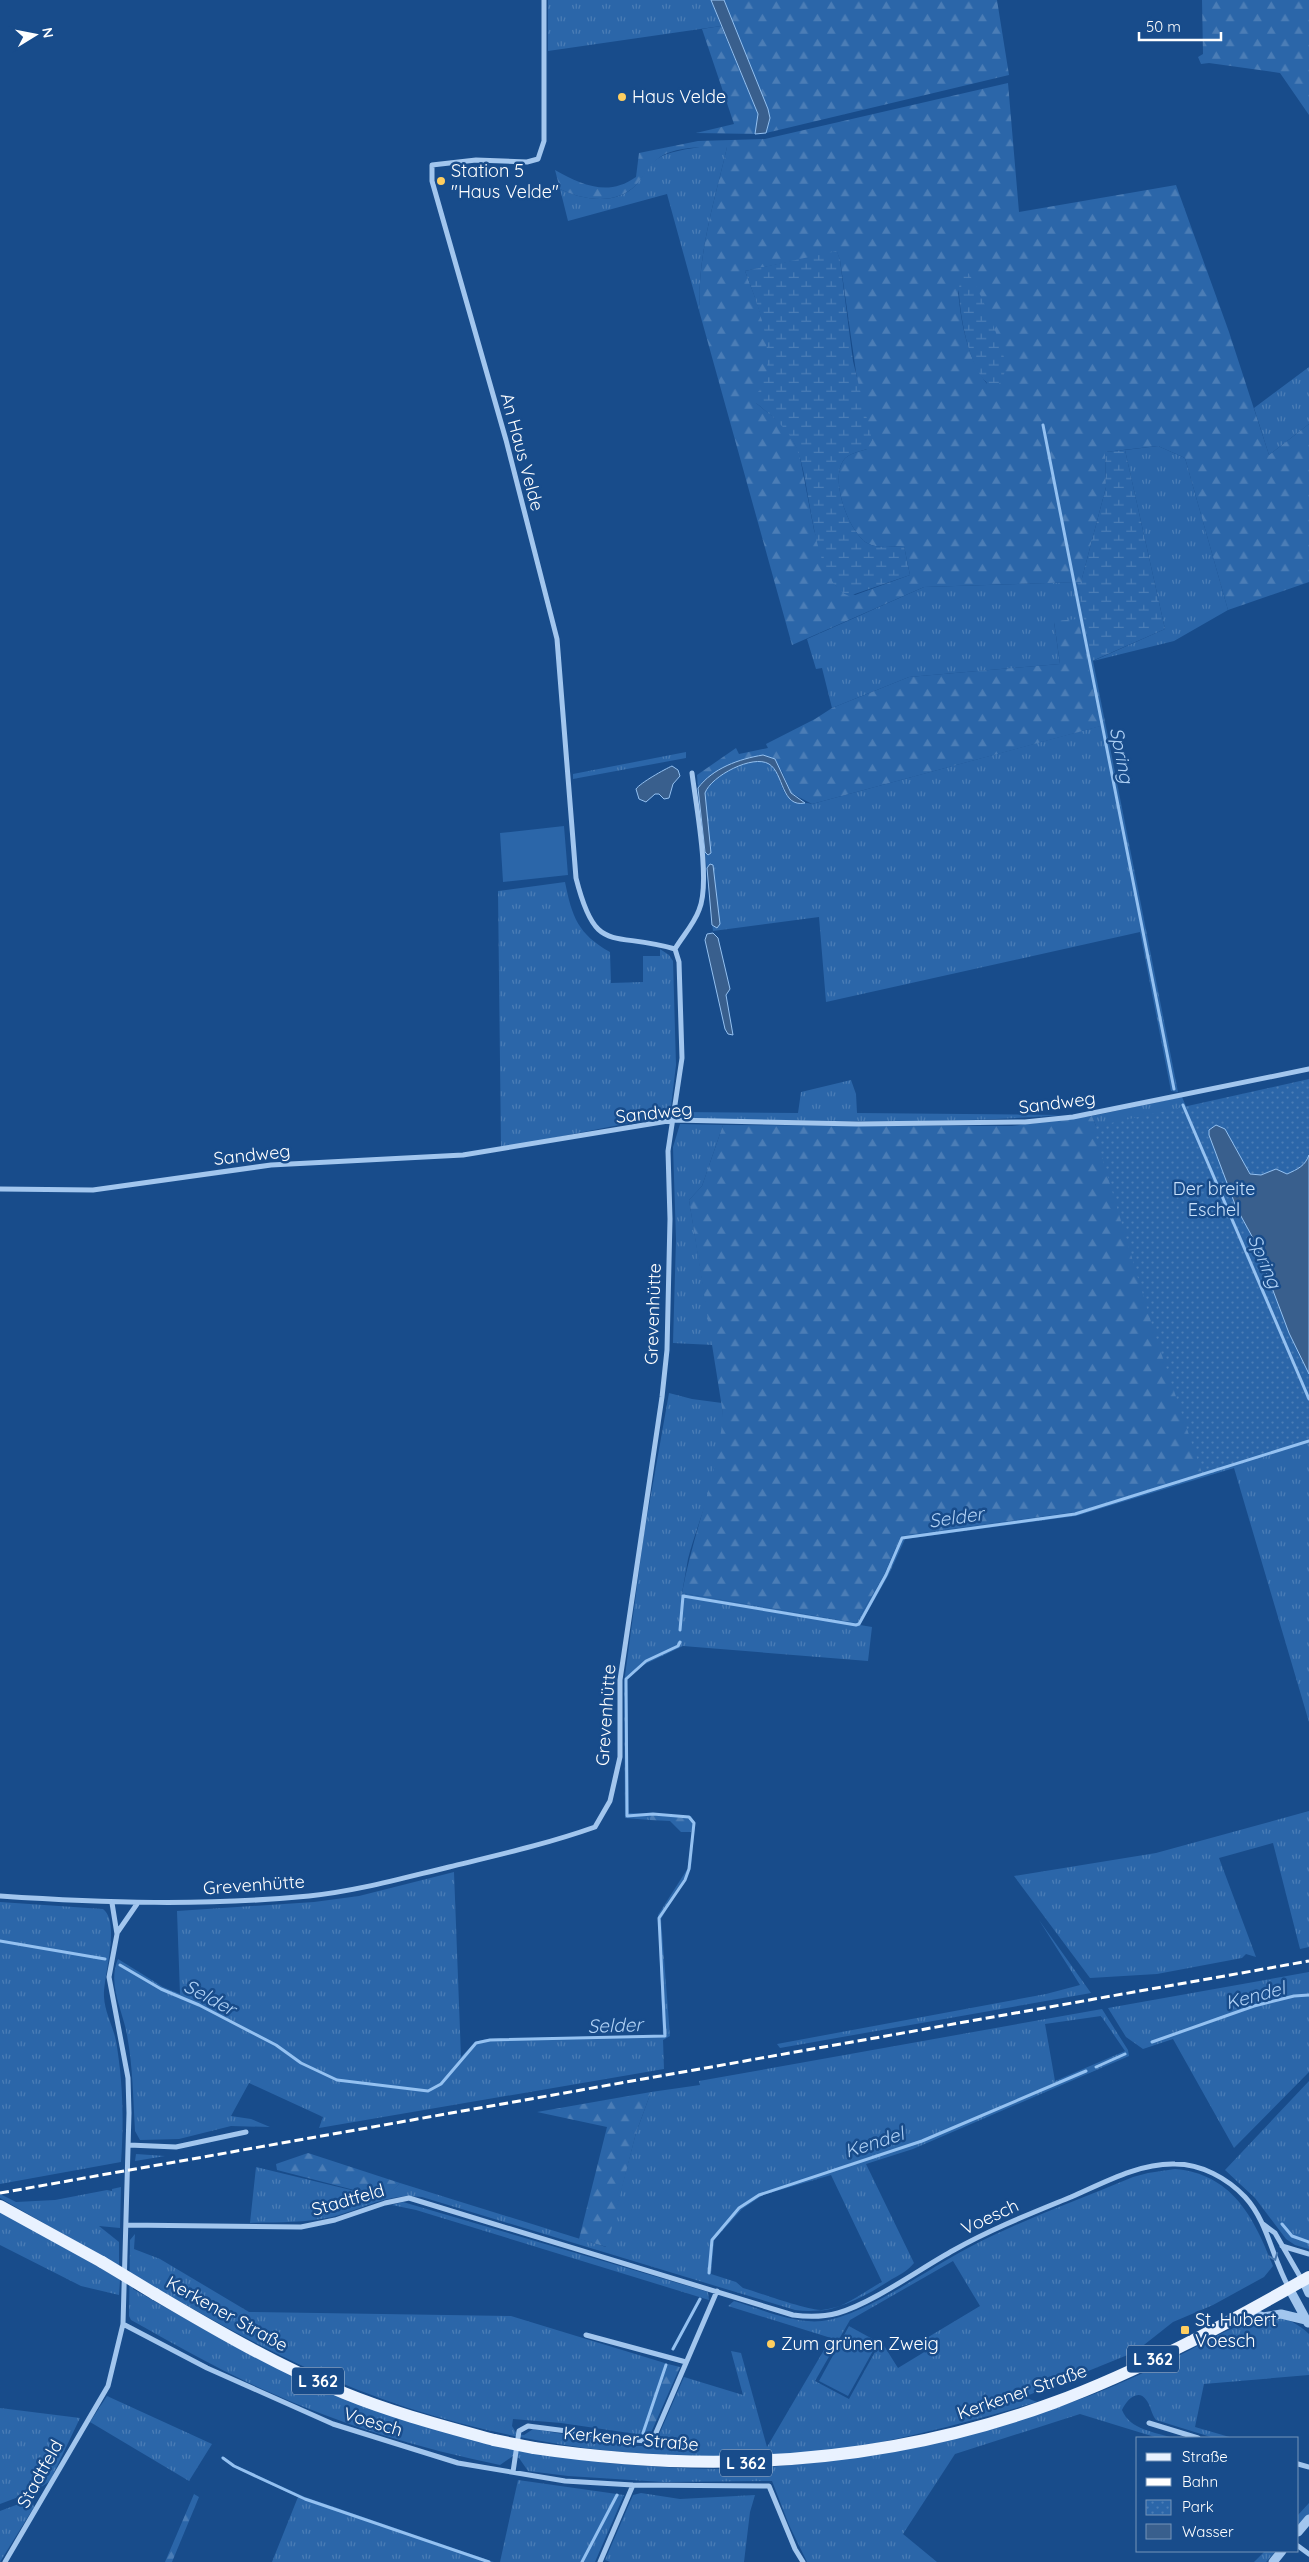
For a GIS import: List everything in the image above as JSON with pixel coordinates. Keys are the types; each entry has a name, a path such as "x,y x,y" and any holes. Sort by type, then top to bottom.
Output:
{"main road":[{"name":"Kerkener Straße","path":"0,2206 36,2223 155,2294 282,2365 345,2393 428,2422 494,2440 534,2448 640,2461 714,2463 795,2460 887,2448 957,2433 1053,2403 1184,2345 1306,2278"}],"street":[{"name":"An Haus Velde","path":"544,0 544,141 538,159 527,162 476,160 432,165 432,181 506,440 557,639 576,878 583,906 593,926 610,939 659,944 675,949"},
{"path":"674,1120 682,1058 679,962 675,949 700,910 702,890 702,865 692,773"},
{"name":"Sandweg","path":"0,1189 93,1190 271,1165 463,1155 674,1120 868,1124 1025,1122 1074,1117 1309,1069"},
{"name":"Grevenhütte","path":"0,1896 137,1904 193,1903 310,1896 370,1886 541,1844 595,1827 610,1801 620,1757 620,1680 662,1397 667,1350 670,1219 668,1151 674,1120"},
{"name":"Stadtfeld","path":"5,2562 108,2386 124,2324 129,2145 128,2078 109,1977 117,1934 112,1903"},
{"name":"Stadtfeld","path":"117,1934 137,1904"},
{"path":"129,2145 176,2147 246,2132"},
{"name":"Voesch","path":"570,2246 793,2315 824,2316 838,2313 866,2301 921,2268 993,2230 1138,2170 1173,2164 1199,2167 1229,2183 1244,2196 1263,2224 1279,2270 1289,2288"},
{"name":"Stadtfeld","path":"126,2225 301,2227 335,2220 385,2203 409,2198 570,2246"},
{"name":"Voesch","path":"1263,2224 1275,2234 1306,2278"},
{"path":"1282,2246 1309,2254"},
{"path":"1306,2278 1309,2292"},
{"path":"1289,2288 1307,2322"},
{"path":"513,2472 519,2432 528,2426 652,2442 717,2291"},
{"path":"1247,2311 1263,2317 1281,2314 1307,2322"},
{"name":"Voesch","path":"124,2324 207,2368 333,2424 458,2463 565,2481 633,2485 769,2486 795,2549 803,2562"},
{"path":"586,2335 686,2362"},
{"path":"1149,2423 1195,2437"},
{"path":"600,2562 633,2485"},
{"path":"1299,2531 1309,2519"},
{"path":"1273,2562 1281,2552"}],"green space":[{"path":"548,0 711,0 721,26 548,51"},
{"path":"724,0 997,0 1009,75 766,133 770,118"},
{"path":"1202,0 1309,0 1309,115 1280,73 1209,63 1201,64 1198,57 1203,54"},
{"path":"721,26 758,114 755,134 696,133 734,124 702,29"},
{"path":"1008,83 1019,212 1176,185 1229,332 1269,455 1309,424 1309,582 1228,610 1185,458 1158,446 1105,452 1106,487 1081,582 924,587 792,645 700,314 701,272 704,251 727,147 688,148 665,154 656,160 628,192 609,198 589,198 560,189 555,170 585,184 605,188 626,183 636,177 639,153 698,141 765,139","holes":["837,252 840,260 867,449 851,454 843,461 840,470 840,493 849,519 862,539 869,544 878,546 904,546 910,575 855,595 836,586 828,571 814,530 799,452 789,432 756,403 767,373 768,347 763,321 745,271","958,290 987,384 974,363 966,339"]},
{"path":"700,147 727,147 704,251 701,272 700,314 667,194 568,221 560,189 589,198 599,199 619,196 628,192 636,185 650,165 657,159 675,152"},
{"path":"837,251 840,260 853,361 872,440 867,449 851,454 843,461 840,470 840,493 849,519 862,539 869,544 878,546 904,546 910,575 849,596 837,587 827,572 820,553 802,467 795,444 781,424 756,403 757,395 767,370 767,344 762,319 745,271"},
{"path":"964,268 981,297 1003,353 1005,371 1003,378 997,386 988,383 980,374 968,346 961,314 959,291"},
{"path":"1309,367 1309,424 1269,455 1254,408"},
{"path":"1158,446 1185,458 1228,610 1174,641 1093,661 1165,629 1125,450"},
{"path":"1125,450 1165,629 1092,661 1077,582 1081,582 1106,487 1105,452"},
{"path":"1077,582 1178,1092 1171,1091 1140,932 826,1002 819,917 713,931 705,852 708,855 705,793 715,780 734,768 754,762 764,762 771,765 777,773 786,795 795,801 812,804 1100,726 1054,622 1060,664 909,677 832,708 822,668 816,669 807,639 924,587"},
{"path":"1078,619 1101,726 812,804 791,793 782,771 763,755 703,781 698,788 697,775 736,748 739,754 768,748 766,744 815,719 832,708 909,677 1060,664 1054,621"},
{"path":"686,752 686,758 573,779 573,774"},
{"path":"564,826 568,875 503,882 500,833"},
{"path":"565,882 570,905 578,923 590,938 610,952 611,983 643,982 643,956 660,956 660,949 669,955 673,961 676,1065 670,1115 501,1148 498,891"},
{"name":"Der breite Eschel","path":"1309,1079 1309,1443 1203,1476 1155,1335 1093,1127"},
{"path":"851,1080 856,1094 857,1113 1061,1115 968,1120 827,1121 686,1119 679,1112 798,1113 801,1092"},
{"path":"1182,1097 1309,1392 1309,1722 1234,1468 1076,1516 905,1539 889,1574 860,1625 872,1627 868,1661 683,1646 637,1668 627,1679 629,1813 691,1816 695,1823 691,1868 661,1919 670,2036 663,2040 664,2069 319,2128 323,2117 249,2083 231,2116 251,2119 270,2127 231,2126 179,2139 140,2140 135,2131 133,2083 127,2035 115,1988 115,1968 118,1959 163,1987 180,1994 177,1911 314,1902 359,1896 454,1872 461,2057 475,2042 486,2039 663,2035 658,1915 688,1868 693,1824 689,1818 650,1815 650,1820 625,1818 624,1683 644,1534 669,1393 692,1399 722,1403 723,1423 718,1462 693,1540 682,1593 856,1623 884,1575 901,1536 1075,1512 1171,1312 1092,1116"},
{"path":"1092,1116 1171,1312 1203,1473 1075,1512 901,1536 884,1575 856,1623 682,1593 692,1548 711,1482 723,1414 689,1200 702,1186 723,1125 1012,1126"},
{"path":"680,1124 723,1125 702,1186 689,1200 713,1345 673,1343 676,1239 673,1147"},
{"path":"1309,1811 1309,1947 1300,1949 1273,1843 1219,1858 1256,1957 1246,1954 1242,1958 1157,1974 1090,1978 1014,1876 1156,1853"},
{"path":"650,1815 689,1818 693,1824 691,1832 681,1832 670,1821 650,1820"},
{"path":"0,1902 103,1909 108,1916 111,1926 111,1937 104,1997 116,2041 120,2071 123,2117 121,2162 0,2184"},
{"path":"1039,1920 1091,1993 780,2048 777,2044 1046,1994 1080,1985"},
{"path":"1309,1972 1309,2072 1234,2148 1173,2039 1143,2049 1126,2037 1108,2008"},
{"path":"1102,2009 1128,2050 1129,2056 913,2149 866,2164 914,2263 906,2271 856,2300 840,2306 882,2282 831,2175 763,2195 742,2209 714,2240 711,2274 736,2282 743,2288 773,2298 822,2310 808,2311 795,2310 422,2197 410,2196 387,2199 322,2219 250,2223 256,2167 384,2198 400,2183 606,2247 636,2133 651,2092 700,2085 699,2081","holes":["1101,2016 1125,2051 1055,2081 1045,2024"]},
{"path":"1309,2081 1309,2249 1295,2245 1286,2239 1255,2198 1225,2170"},
{"path":"651,2092 636,2133 607,2247 579,2239 607,2127 537,2112"},
{"path":"308,2153 400,2183 385,2198 277,2170 276,2164"},
{"path":"136,2154 165,2156 135,2161"},
{"path":"1175,2169 1212,2179 1226,2189 1249,2215 1273,2266 1264,2277 1213,2305 1173,2322 1135,2352 1024,2397 1037,2402 959,2424 907,2436 814,2453 767,2456 654,2454 603,2450 502,2434 404,2406 356,2389 309,2369 242,2336 133,2275 133,2289 214,2335 350,2400 606,2463 688,2468 715,2469 782,2466 879,2452 1004,2422 1061,2406 1102,2391 1152,2369 1249,2322 1275,2318 1285,2319 1309,2334 1309,2375 1204,2384 1195,2427 1230,2437 1211,2437 1156,2420 1144,2397 1136,2395 1126,2403 1122,2410 1126,2417 1137,2426 1171,2437 1155,2437 1080,2414 955,2454 903,2534 937,2562 807,2562 789,2525 772,2481 663,2482 568,2476 528,2471 519,2458 513,2456 500,2465 411,2444 325,2415 251,2384 165,2339 131,2320 129,2316 130,2240 135,2234 134,2249 160,2259 249,2312 511,2316 668,2364 643,2435 561,2423 513,2419 512,2426 517,2434 524,2435 533,2429 636,2446 654,2446 684,2377 743,2395 731,2351 741,2353 767,2447 831,2338 728,2306 734,2301 777,2315 800,2320 822,2321 839,2317 876,2301 952,2257 1008,2228 1133,2177","holes":["953,2261 980,2306 920,2342 926,2351 898,2368 881,2341 849,2399 815,2381 850,2320"]},
{"path":"121,2187 120,2228 99,2226 119,2242 119,2266 0,2198 0,2194 16,2202 55,2200 107,2190 112,2191 112,2189"},
{"path":"403,2202 708,2292 709,2300 416,2210 392,2205"},
{"path":"0,2212 71,2250 120,2280 119,2295 81,2286 0,2245"},
{"path":"849,2326 878,2342 848,2396 819,2381"},
{"path":"668,2364 680,2367 650,2435 643,2435"},
{"path":"107,2396 212,2444 189,2481 90,2422"},
{"path":"0,2408 80,2418 50,2481 37,2490 0,2504"},
{"path":"222,2456 235,2465 305,2497 494,2562 272,2562 298,2497 233,2467 221,2458"},
{"path":"518,2480 624,2495 595,2562 500,2562"},
{"path":"641,2493 680,2499 755,2495 750,2512 744,2562 610,2562 605,2560 633,2495"},
{"path":"194,2494 199,2497 172,2562 165,2562"},
{"path":"32,2499 34,2507 0,2562 0,2511"},
{"path":"1309,2503 1309,2516 1299,2527 1299,2514"},
{"path":"1264,2552 1275,2552 1266,2562 1254,2562"}],"water":[{"path":"711,0 724,0 768,109 770,118 766,133 755,134 758,114"},
{"path":"763,755 775,759 791,793 805,803 797,803 791,800 774,768 769,764 753,762 733,768 715,780 705,793 711,853 708,855 705,852 698,788 719,770 745,759"},
{"path":"672,766 678,770 680,776 673,784 669,798 664,799 659,794 655,794 646,802 639,799 636,789 638,786"},
{"path":"710,864 713,865 720,924 717,928 712,925 707,868"},
{"path":"713,933 718,938 730,989 726,995 733,1035 728,1034 725,1029 705,940 707,934"},
{"path":"1216,1125 1225,1129 1250,1174 1261,1175 1276,1169 1287,1174 1301,1167 1309,1155 1309,1374 1289,1333 1254,1240 1236,1207 1209,1135 1209,1130"}],"waterway":[{"name":"Spring","path":"1043,425 1174,1089"},
{"name":"Spring","path":"1183,1105 1309,1399"},
{"name":"Selder","path":"680,1630 683,1596 856,1625 859,1624 886,1575 902,1538 1075,1514 1309,1441"},
{"name":"Selder","path":"120,1965 161,1989 199,2005 276,2045 301,2063 337,2080 428,2091 441,2084 476,2043 490,2040 665,2036 659,1918 685,1880 689,1869 694,1823 689,1817 653,1814 627,1816 626,1679 646,1661 678,1646 680,1642"},
{"name":"Selder","path":"0,1941 105,1959"},
{"name":"Kendel","path":"1152,2042 1254,2006 1294,1996 1309,1995"},
{"name":"Kendel","path":"1096,2067 1125,2054"},
{"name":"Kendel","path":"709,2273 712,2240 739,2208 759,2195 922,2141 1086,2071"},
{"path":"1282,2224 1292,2236 1309,2242"},
{"name":"Kendel","path":"673,2349 700,2299"},
{"name":"Kendel","path":"643,2433 666,2365"},
{"path":"223,2458 234,2466 305,2499 489,2562"},
{"name":"Kendel","path":"582,2562 617,2495"}],"railway":[{"path":"0,2193 1309,1961"}],"place":[{"name":"Haus Velde","path":"622,97"},
{"name":"Station 5 \"Haus Velde\"","path":"441,181"},
{"name":"St. Hubert Voesch","path":"1185,2330"},
{"name":"Zum grünen Zweig","path":"771,2344"}]}
